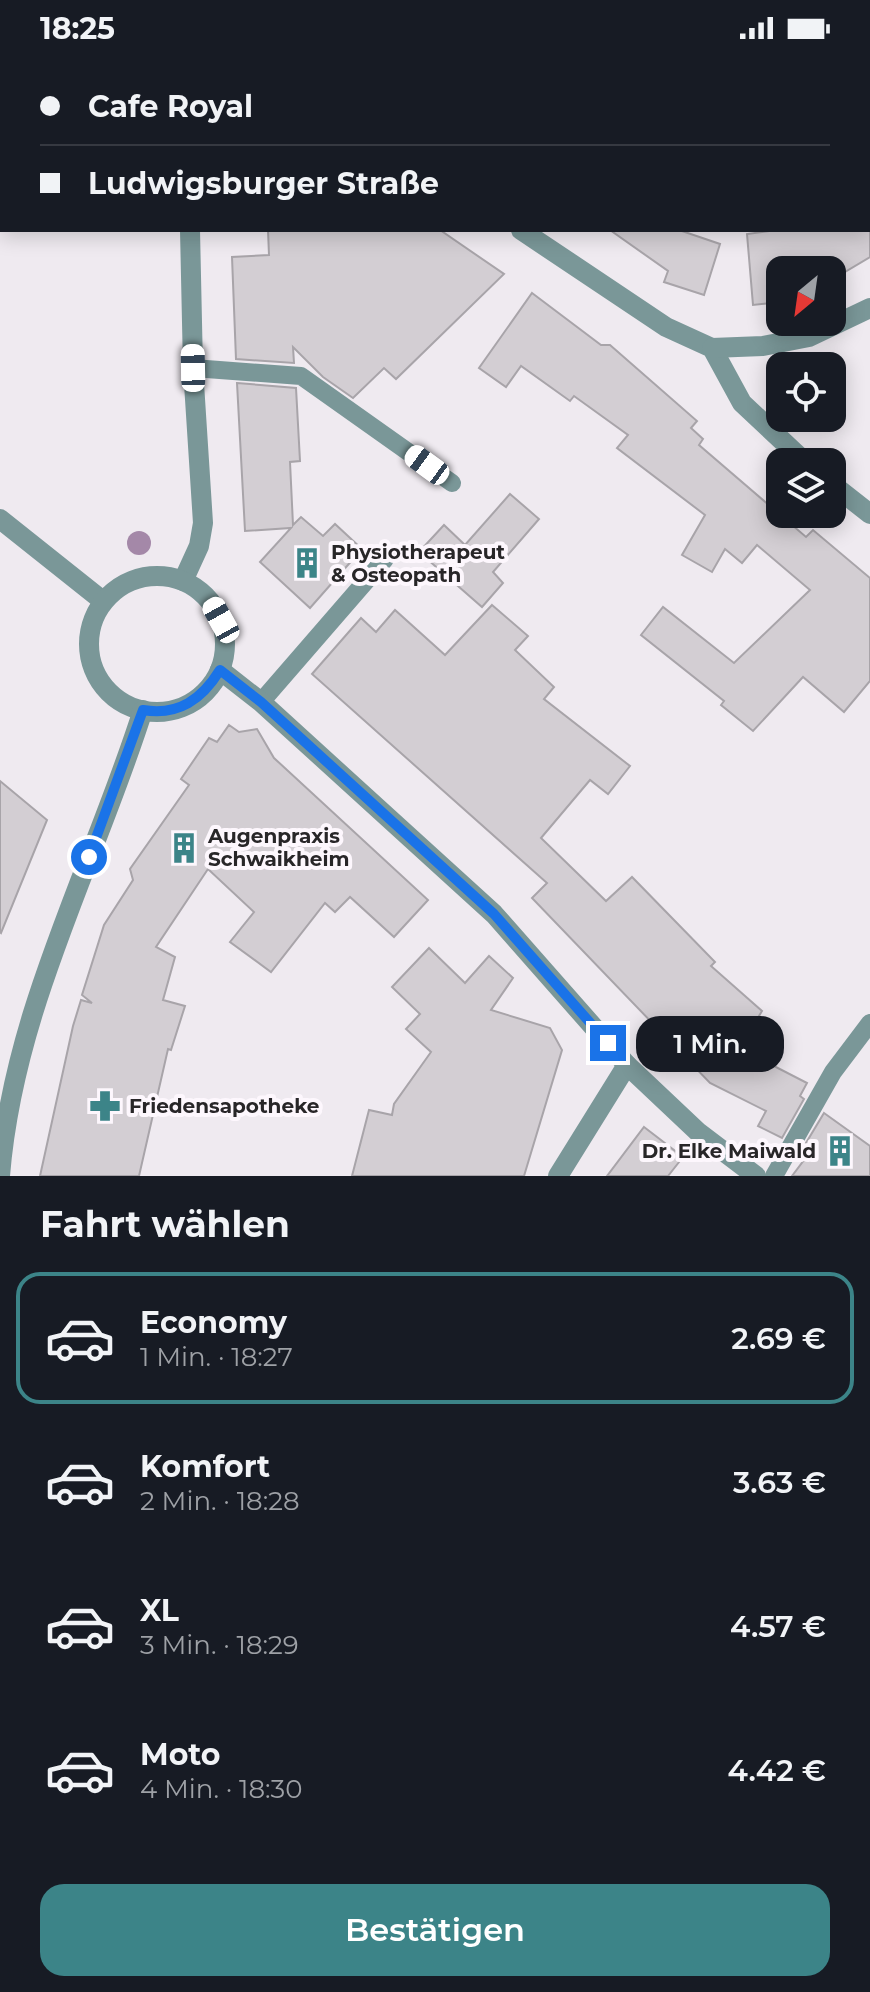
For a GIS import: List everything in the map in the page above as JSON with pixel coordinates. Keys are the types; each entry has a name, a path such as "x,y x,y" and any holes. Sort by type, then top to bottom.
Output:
{"street":[{"path":"183,581 199,546 203,523 193,368 190,232"},
{"path":"524,232 666,327 712,348 763,346 809,337 870,308"},
{"path":"712,348 742,403 790,448"},
{"path":"846,495 870,514"},
{"path":"0,519 103,601"},
{"path":"163,576 183,581 205,595 221,620 225,648 220,670 207,690 192,702 168,711 143,710 119,700 97,677 88,637 103,601 119,586 141,577 163,576"},
{"path":"220,670 261,702 494,914 627,1065 698,1132 756,1176"},
{"path":"0,1176 2,1130 46,965 111,806 143,710"},
{"path":"558,1176 627,1065"}],"lane":[{"path":"193,368 301,376 452,483"},
{"path":"261,702 385,559"},
{"path":"774,1176 833,1072 870,1023"}],"building":[{"path":"268,232 443,232 504,274 396,379 384,368 353,398 323,377 293,347 294,363 236,359 232,257 269,255"},
{"path":"613,232 685,232 720,244 704,295 664,282 668,271"},
{"path":"870,232 870,257 846,271 846,256 766,256 766,304 753,305 747,234"},
{"path":"532,293 601,345 610,345 697,421 691,428 703,439 699,445 766,503 766,528 796,528 806,537 813,530 870,578 870,681 844,712 803,677 753,731 721,705 724,701 641,635 663,607 734,663 810,590 757,545 742,563 725,549 712,572 682,555 705,515 617,448 628,435 574,396 570,401 521,366 506,387 479,368"},
{"path":"237,383 296,388 300,461 290,462 293,525 301,517 323,536 335,524 362,549 310,608 260,562 291,528 245,531"},
{"path":"510,494 539,519 493,572 503,583 482,607 419,552 444,525 465,545"},
{"path":"492,605 528,636 515,650 554,687 544,699 630,766 608,794 590,780 541,838 606,901 632,877 715,962 711,966 762,1011 745,1039 775,1054 770,1064 807,1083 800,1096 804,1099 782,1138 758,1126 766,1111 710,1083 532,898 547,883 312,674 361,618 376,632 395,610 445,655"},
{"path":"229,725 239,732 257,729 274,758 428,900 394,937 350,897 335,912 325,903 271,972 230,942 254,912 208,869 156,947 175,957 163,1000 185,1006 171,1050 168,1049 139,1176 40,1176 73,1026 81,1000 92,1003 82,995 104,925 133,880 130,869 189,785 181,779 209,738 217,742"},
{"path":"0,781 47,820 1,933 0,932"},
{"path":"429,948 465,983 489,956 513,978 491,1010 550,1028 562,1050 524,1176 352,1176 369,1110 392,1115 394,1104 431,1052 406,1029 420,1014 392,987"},
{"name":"Dr. Elke Maiwald","path":"824,1113 870,1146 870,1176 792,1176 810,1152 803,1148"},
{"path":"644,1127 683,1157 668,1176 607,1176"}],"place":[{"name":"Physiotherapeut & Osteopath","path":"307,563"},
{"name":"Augenpraxis Schwaikheim","path":"184,848"},
{"name":"Friedensapotheke","path":"105,1106"},
{"name":"Dr. Elke Maiwald","path":"840,1151"}],"route":[{"path":"89,857 111,806 143,710 155,712 181,708 207,690 220,670 261,702 494,914 608,1043"}]}
